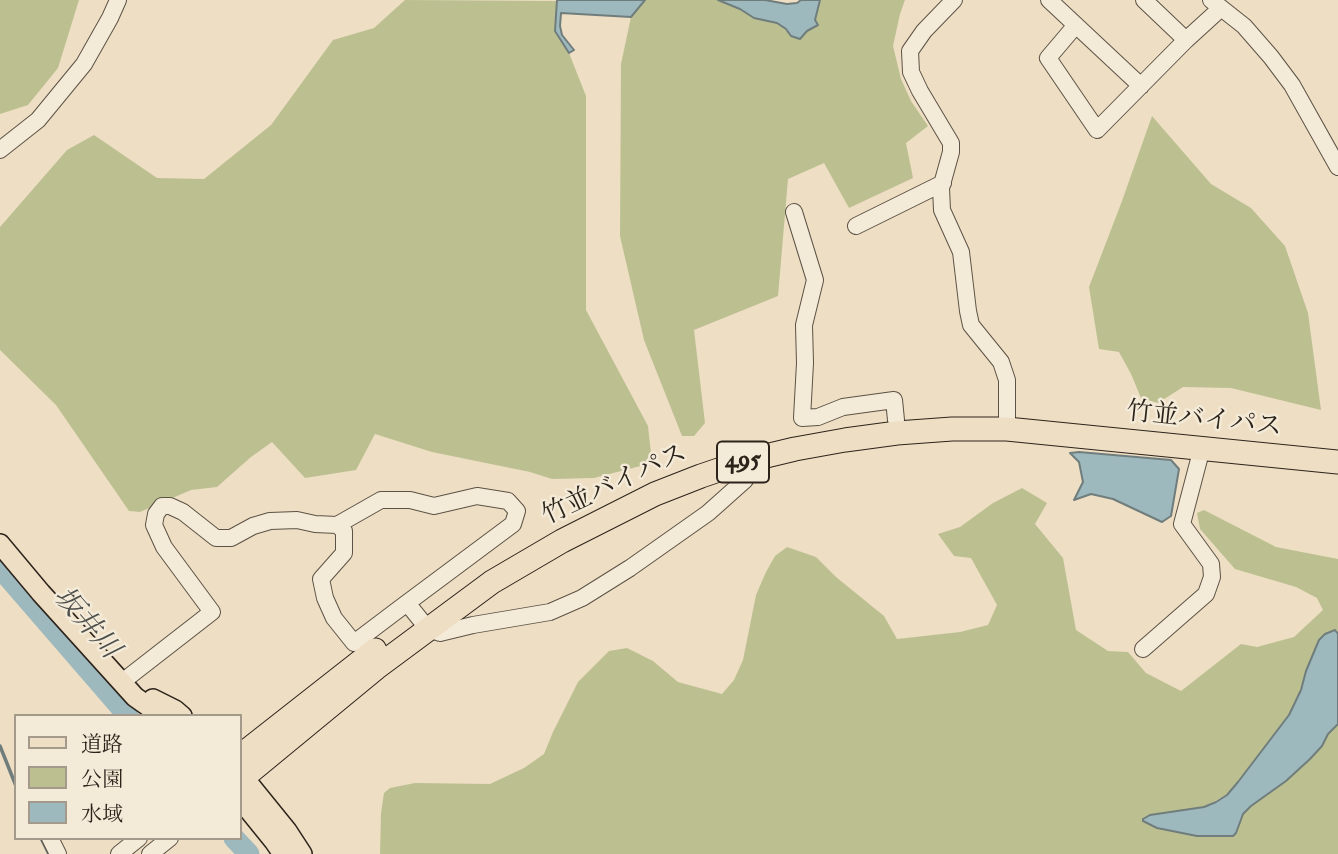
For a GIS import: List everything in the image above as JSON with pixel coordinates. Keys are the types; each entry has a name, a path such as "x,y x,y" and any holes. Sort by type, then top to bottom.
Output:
{"highway":[{"name":"竹並バイパス","path":"242,776 376,668 418,616 483,572 560,528 650,482 694,464 794,436 850,426 896,420 953,418 1338,462"},
{"name":"竹並バイパス","path":"418,616 492,582 562,541 655,494 746,461 795,449 897,433 1008,424 1137,427 1315,447 1338,447"}],"main road":[{"path":"0,544 135,697 159,714"},
{"path":"122,682 179,714"},
{"path":"242,778 287,831 302,854"},
{"path":"242,779 283,854"}],"street":[{"path":"0,149 38,120 83,64 118,0"},
{"path":"954,0 924,31 910,51 912,72 920,91 951,143 943,183 942,210 961,252 971,325 1000,362 1007,380 1008,424"},
{"path":"1049,0 1141,86"},
{"path":"1144,0 1186,40"},
{"path":"1076,24 1048,58 1097,130 1186,40 1216,4 1244,26 1292,85 1338,167"},
{"path":"856,226 943,183"},
{"path":"794,212 815,280 804,325 802,418 818,417 843,407 894,400 896,420"},
{"path":"1143,649 1206,594 1212,577 1211,564 1182,524 1202,448"},
{"path":"418,616 440,633 550,612 582,598 708,513 745,480 746,461"},
{"path":"122,682 212,612 164,547 154,525 156,514 162,506 170,506 183,512 216,538 230,538 270,521 297,520 337,525 381,500 410,500 434,506 477,496 508,500 517,511 513,524 418,616 354,643 334,618 325,598 321,579 345,553 344,531 337,525"},
{"path":"119,854 136,840"},
{"path":"150,854 168,840"}],"green space":[{"path":"0,0 79,0 58,68 28,105 0,114"},
{"path":"405,0 557,1 555,31 569,53 586,96 586,310 648,426 652,463 594,478 552,479 432,452 375,434 356,470 305,478 272,442 217,487 191,490 140,512 129,511 56,405 0,350 0,227 67,150 94,135 157,178 204,179 271,125 333,40 374,28"},
{"path":"645,0 718,0 754,18 777,23 791,36 816,27 820,0 905,0 893,46 901,79 911,101 928,126 906,143 913,178 849,208 824,163 788,179 778,296 694,330 705,423 694,436 682,436 644,340 620,236 621,64 631,17"},
{"path":"1152,116 1211,184 1251,208 1285,246 1308,313 1321,410 1231,388 1183,387 1158,403 1141,398 1119,352 1099,349 1089,287"},
{"path":"1022,488 1047,503 1035,524 1063,558 1076,630 1108,651 1128,652 1146,673 1181,691 1241,644 1257,647 1294,637 1323,610 1317,598 1296,587 1235,569 1200,529 1197,513 1204,510 1276,547 1338,559 1338,634 1335,630 1319,640 1289,715 1226,795 1204,807 1150,815 1147,824 1197,836 1233,836 1243,814 1310,759 1338,724 1338,854 380,854 384,793 390,788 415,783 490,784 524,768 544,754 578,682 609,651 627,648 653,661 678,682 722,694 734,680 743,660 756,595 766,572 775,556 787,547 816,557 884,616 897,639 960,632 988,625 997,605 971,558 954,556 938,534 960,527 993,503"}],"water":[{"path":"557,0 645,0 631,17 561,13 562,35 574,50 569,53 555,31"},
{"path":"718,0 765,0 787,4 801,0 820,0 815,20 818,25 800,39 791,36 777,23 754,18"},
{"path":"1070,453 1171,460 1179,469 1171,516 1162,522 1113,499 1091,494 1074,500 1083,482 1079,462"},
{"path":"1335,630 1338,634 1338,724 1310,759 1243,814 1233,836 1197,836 1157,828 1143,821 1150,815 1204,807 1227,795 1289,715 1319,640"}],"waterway":[{"name":"坂井川","path":"0,568 126,714"},
{"path":"0,746 14,781"},
{"path":"42,840 49,854"},
{"name":"坂井川","path":"236,840 249,854"}]}
